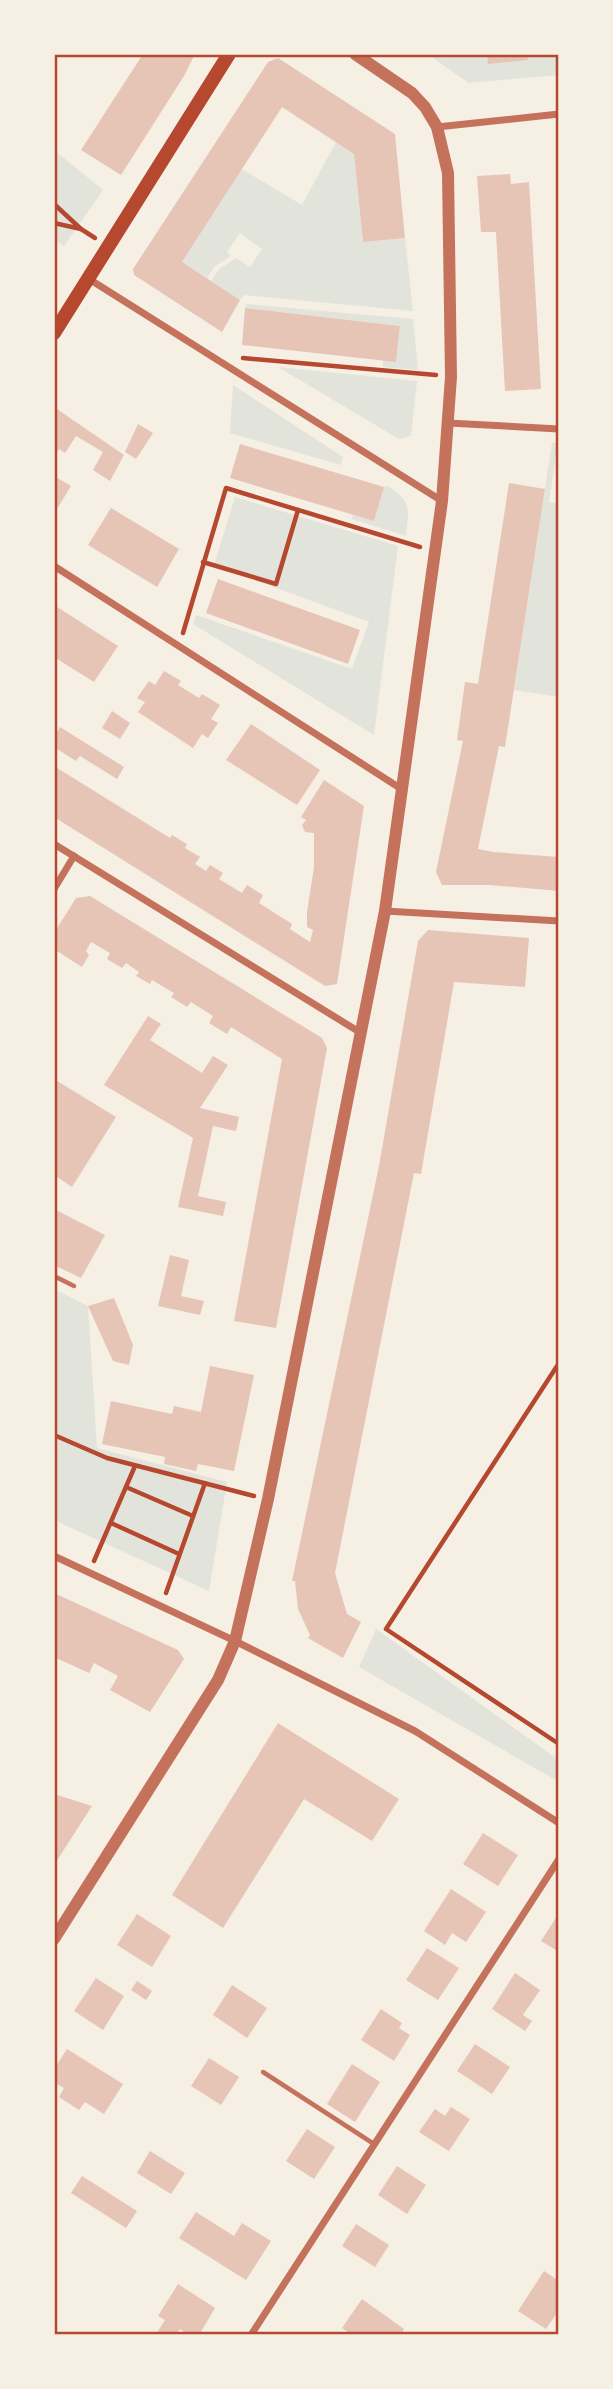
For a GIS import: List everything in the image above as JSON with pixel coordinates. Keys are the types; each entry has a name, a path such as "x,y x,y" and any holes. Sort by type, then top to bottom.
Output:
{"main road":[{"path":"54,333 229,54"}],"street":[{"path":"54,1939 218,1681 235,1641 268,1499 385,911 442,501 451,377 448,173 437,127 425,107 412,93 355,54"},
{"path":"437,127 559,114"},
{"path":"89,279 442,501"},
{"path":"448,423 559,429"},
{"path":"54,566 403,790"},
{"path":"54,844 362,1033"},
{"path":"54,889 74,856"},
{"path":"385,911 559,921"},
{"path":"54,1556 235,1641 415,1731 559,1823"},
{"path":"251,2335 559,1859"}],"lane":[{"path":"54,1276 74,1286"},
{"path":"263,2072 374,2144"}],"path":[{"path":"54,204 81,229 54,223"},
{"path":"207,354 451,377"},
{"path":"180,646 226,488 435,552"},
{"path":"203,562 276,584 298,510"},
{"path":"559,1363 386,1629 559,1744"},
{"path":"54,1435 107,1458 242,1493"},
{"path":"89,1571 135,1466"},
{"path":"160,1607 205,1483"},
{"path":"126,1487 193,1516"},
{"path":"111,1523 179,1554"}],"shaded area":[{"path":"427,54 559,54 559,75 469,83"},
{"path":"336,142 354,154 363,242 405,238 413,311 244,295 240,300 211,281 219,269 236,258 250,267 262,249 240,233 227,252 231,256 215,266 207,278 182,262 242,169 302,205"},
{"path":"54,150 103,190 64,246 54,240"},
{"path":"247,304 413,319 418,370 383,367 383,360 396,361 400,326 245,308"},
{"path":"278,367 417,381 411,436 399,439"},
{"path":"233,385 343,457 341,465 230,433"},
{"path":"552,443 558,443 549,502 559,504 559,697 514,690"},
{"path":"388,486 401,497 407,507 406,536 351,519 353,515 374,521 384,487"},
{"path":"235,497 398,546 374,735 193,624 196,615 352,669 369,622 214,565"},
{"path":"54,1289 88,1306 97,1448 227,1482 209,1591 54,1520"},
{"path":"376,1629 559,1760 559,1782 359,1667"}],"building":[{"path":"143,54 195,54 121,175 81,150"},
{"path":"487,54 527,54 528,60 488,64"},
{"path":"278,58 395,134 405,238 363,242 354,154 282,107 182,262 240,300 222,332 134,275 133,269 268,62"},
{"path":"510,174 511,184 529,182 541,389 505,391 496,232 481,232 477,176"},
{"path":"245,308 400,326 396,362 242,345"},
{"path":"54,407 124,455 110,481 93,470 103,452 76,436 65,453 59,449 54,457"},
{"path":"138,424 153,433 136,459 125,452"},
{"path":"240,444 384,487 374,521 230,478"},
{"path":"54,476 71,486 54,514"},
{"path":"509,483 545,489 505,747 499,746 478,849 559,857 559,891 490,885 442,885 436,872 463,741 457,740 465,682 478,684"},
{"path":"111,508 179,549 157,587 88,545"},
{"path":"218,579 360,630 348,664 206,613"},
{"path":"54,605 118,646 94,682 54,657"},
{"path":"164,671 181,681 178,685 199,698 202,694 220,705 211,719 218,723 208,738 202,734 193,748 138,712 145,702 137,698 149,681 155,685"},
{"path":"112,711 130,723 120,739 102,728"},
{"path":"251,724 320,770 297,805 226,760"},
{"path":"60,727 124,767 117,779 80,756 76,761 54,747 54,737"},
{"path":"54,766 170,838 172,835 187,844 185,848 200,857 195,864 206,871 210,865 223,873 219,879 242,893 247,885 263,895 259,903 292,924 290,929 310,942 313,930 307,927 307,912 314,867 314,833 305,832 302,825 306,820 301,817 324,780 364,806 337,984 325,986 54,817"},
{"path":"90,896 322,1038 327,1048 276,1328 234,1321 282,1059 231,1027 227,1034 209,1023 213,1016 191,1002 187,1007 171,997 174,993 152,980 150,984 136,976 139,972 126,963 122,968 107,959 110,953 91,942 86,951 89,955 82,967 54,949 54,933 76,898"},
{"path":"428,930 529,938 525,987 454,982 421,1174 414,1173 335,1573 347,1614 361,1622 343,1658 308,1638 310,1635 298,1609 295,1581 292,1581 379,1166 418,941"},
{"path":"148,1016 161,1024 150,1040 202,1073 213,1056 228,1065 200,1108 239,1117 236,1131 213,1126 198,1196 226,1202 223,1216 178,1207 193,1138 104,1085"},
{"path":"54,1079 116,1117 72,1187 54,1175"},
{"path":"54,1209 105,1235 81,1278 54,1265"},
{"path":"170,1255 189,1260 181,1296 204,1301 200,1315 158,1306"},
{"path":"114,1298 133,1345 129,1365 113,1361 88,1306"},
{"path":"210,1366 254,1375 234,1471 198,1464 196,1471 164,1464 165,1457 102,1444 111,1401 172,1414 174,1406 201,1412"},
{"path":"54,1593 178,1650 184,1659 150,1712 110,1690 118,1676 94,1663 89,1673 54,1657"},
{"path":"278,1723 399,1799 372,1841 304,1799 223,1928 172,1895"},
{"path":"54,1794 92,1806 54,1865"},
{"path":"483,1833 518,1855 498,1886 463,1864"},
{"path":"451,1889 486,1912 466,1942 452,1933 445,1945 424,1931"},
{"path":"559,1913 559,1952 541,1941"},
{"path":"137,1914 171,1936 152,1967 117,1945"},
{"path":"427,1948 459,1968 438,2000 406,1980"},
{"path":"515,1973 540,1990 523,2015 532,2021 525,2031 492,2009"},
{"path":"96,1978 124,1996 103,2030 74,2011"},
{"path":"137,1981 152,1991 146,2000 131,1990"},
{"path":"232,1985 267,2008 247,2038 213,2015"},
{"path":"381,2009 402,2023 399,2028 410,2035 394,2061 361,2040"},
{"path":"475,2044 510,2067 492,2094 457,2071"},
{"path":"67,2049 123,2084 104,2114 85,2102 79,2110 59,2097 64,2088 54,2082 54,2069"},
{"path":"209,2058 239,2077 221,2105 191,2086"},
{"path":"352,2064 380,2082 355,2122 327,2104"},
{"path":"451,2107 470,2119 449,2151 419,2132 435,2109 445,2116"},
{"path":"307,2129 335,2147 314,2179 286,2161"},
{"path":"150,2151 185,2173 171,2194 137,2173"},
{"path":"397,2166 426,2185 407,2214 378,2195"},
{"path":"82,2176 137,2211 126,2228 71,2193"},
{"path":"196,2212 234,2236 242,2223 271,2241 246,2280 179,2238"},
{"path":"356,2224 389,2245 375,2267 342,2246"},
{"path":"544,2271 559,2281 559,2310 546,2329 518,2311"},
{"path":"178,2284 215,2308 199,2335 188,2335 180,2329 176,2335 163,2335 158,2331 165,2320 158,2316"},
{"path":"362,2299 404,2329 400,2335 352,2335 342,2328"}]}
